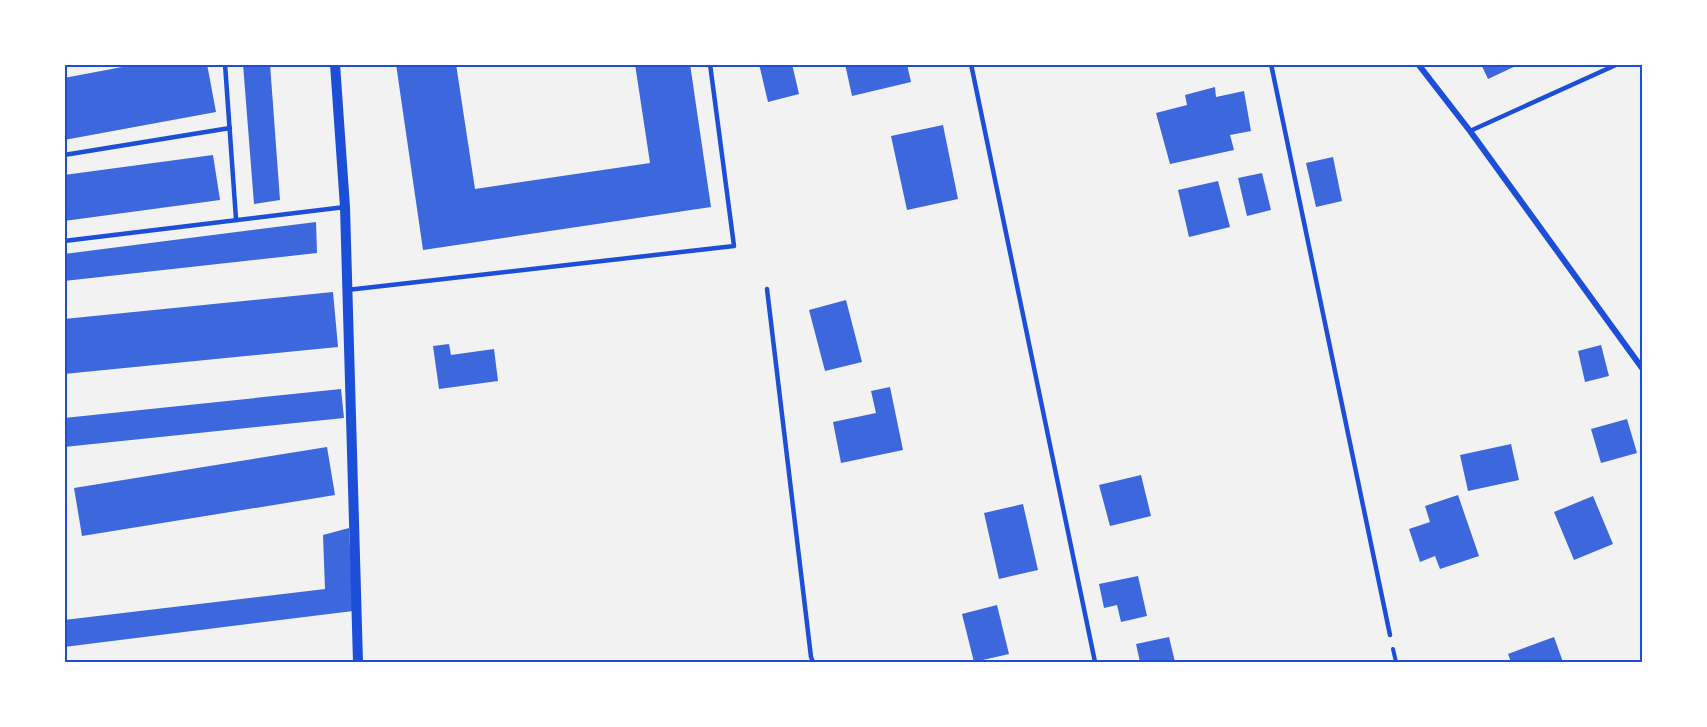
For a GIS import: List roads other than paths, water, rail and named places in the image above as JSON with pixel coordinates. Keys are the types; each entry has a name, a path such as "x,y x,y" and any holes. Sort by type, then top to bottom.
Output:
{"street":[{"path":"335,64 345,207 358,663"},
{"path":"1418,64 1470,131 1642,368"}],"lane":[{"path":"225,64 236,219"},
{"path":"347,290 734,246 710,64"},
{"path":"971,64 1095,663"},
{"path":"1271,64 1390,635"},
{"path":"1470,131 1618,64"},
{"path":"64,155 230,128"},
{"path":"64,241 345,207"},
{"path":"767,289 809,646 813,663"}]}
